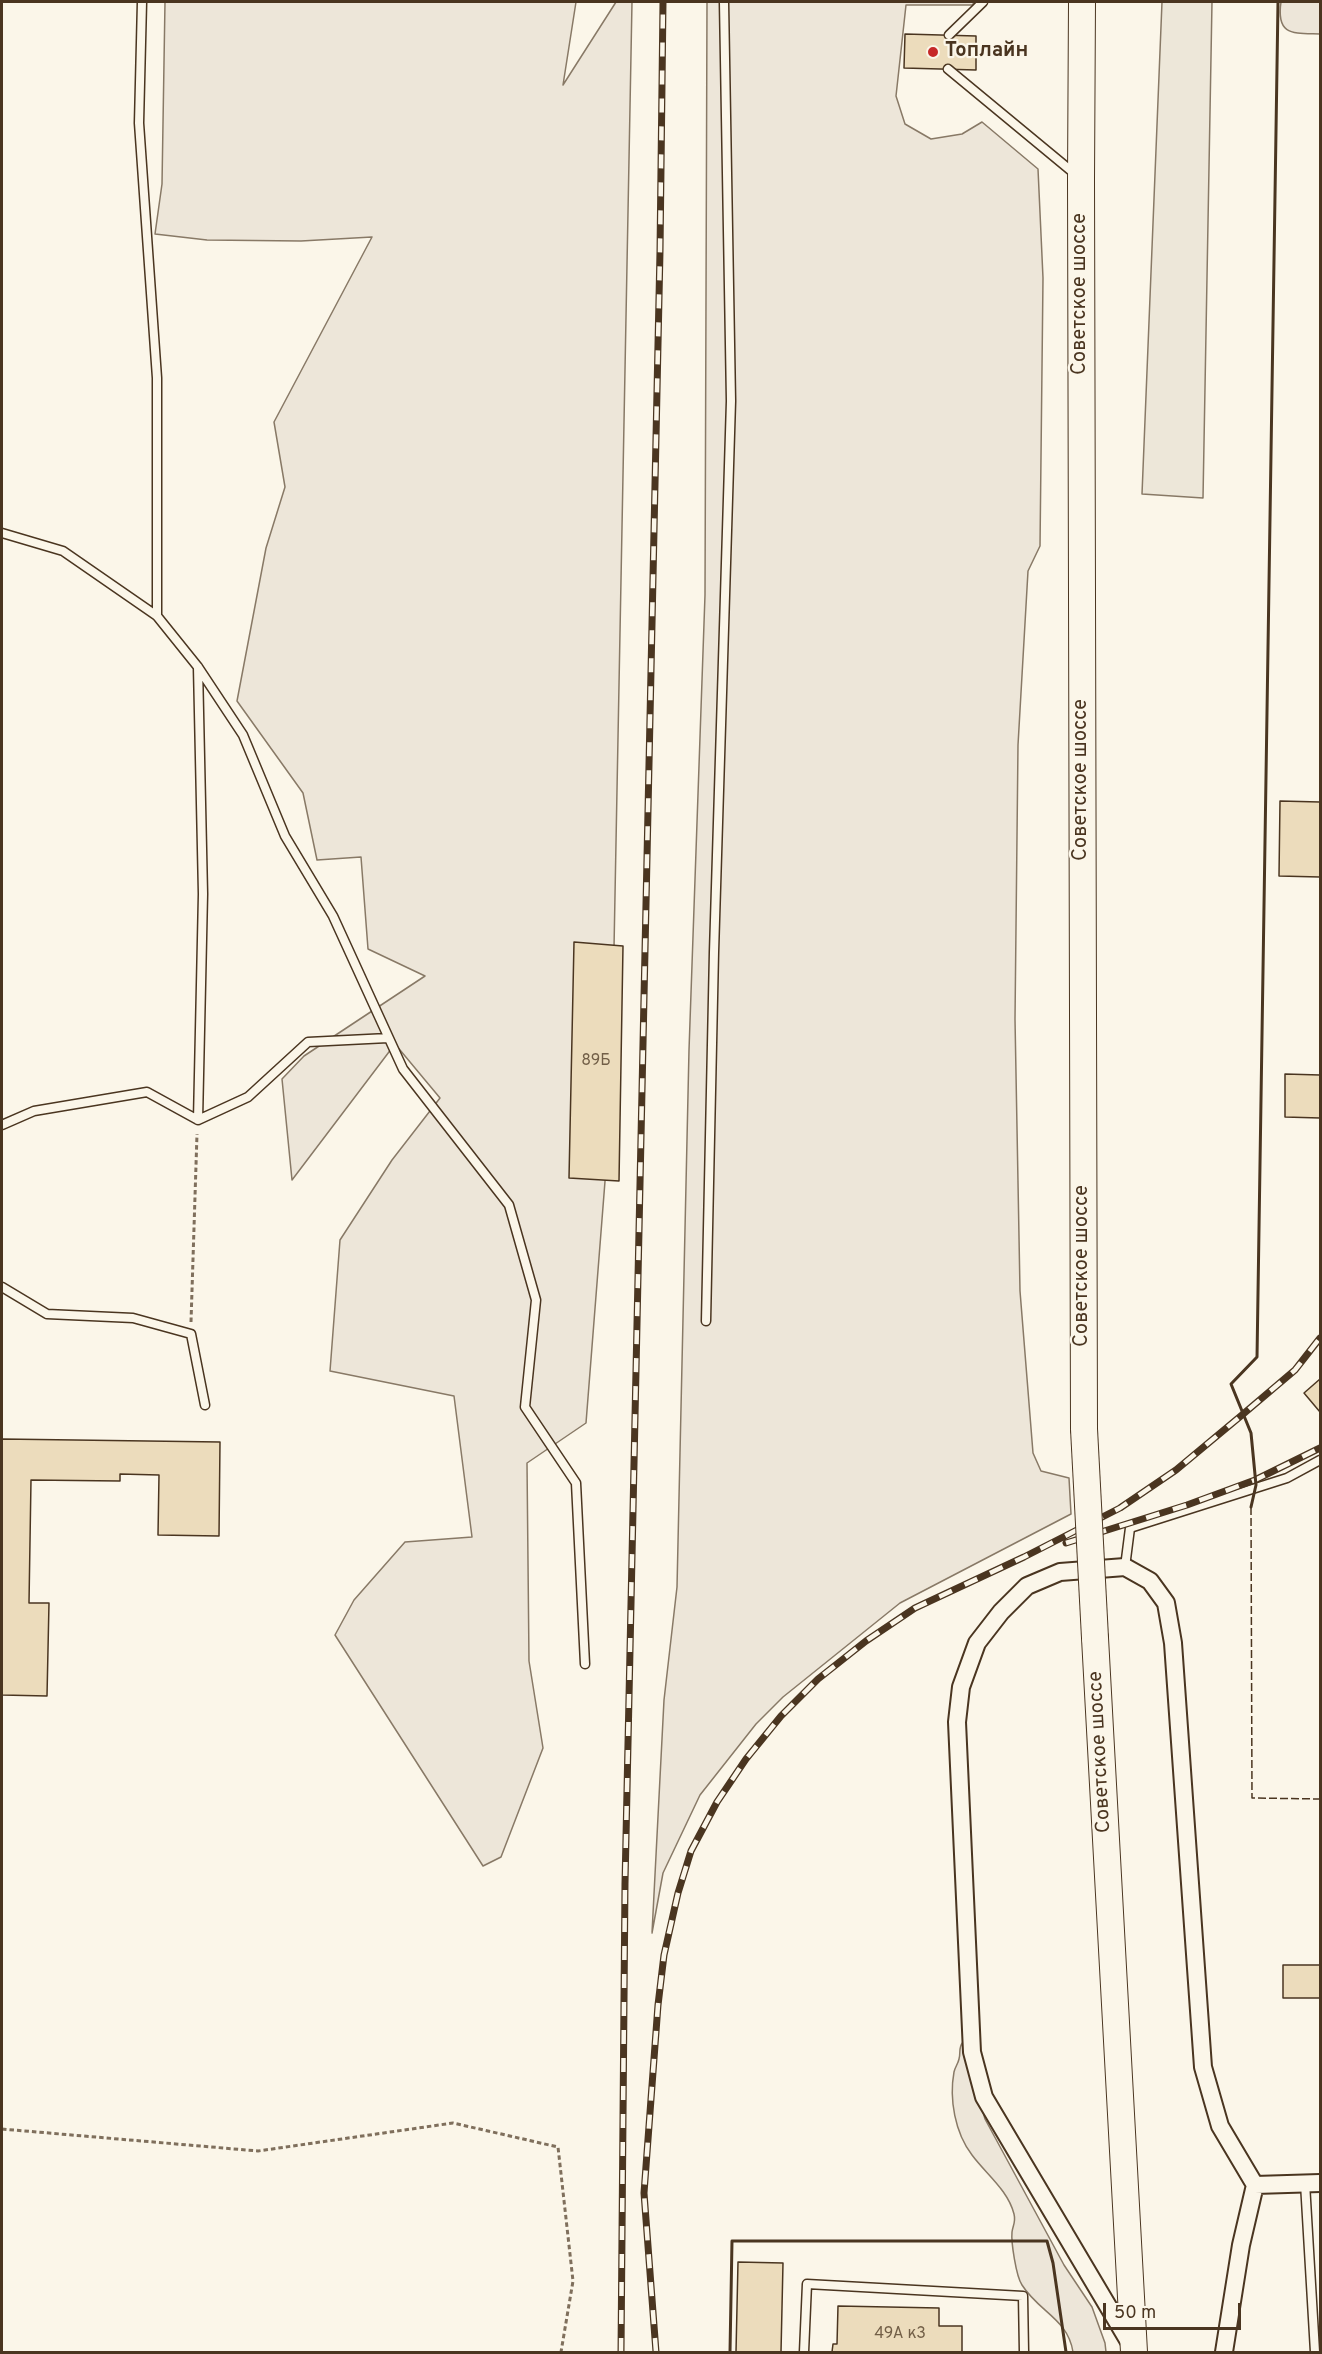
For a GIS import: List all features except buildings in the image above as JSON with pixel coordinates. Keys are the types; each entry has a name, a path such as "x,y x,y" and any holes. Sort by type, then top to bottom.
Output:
{"main road":[{"name":"Советское шоссе","path":"1083,2 1081,179 1084,1429 1133,2350"}],"street":[{"path":"1133,2350 984,2097 972,2052 957,1722 961,1687 977,1643 1001,1612 1027,1586 1060,1572 1125,1567 1150,1581 1166,1603 1173,1643 1203,2067 1220,2126 1255,2185 1240,2245 1224,2352"},
{"path":"1255,2185 1313,2183"}],"lane":[{"path":"142,2 139,123 157,378 157,616"},
{"path":"706,1321 714,952 731,401 724,2"},
{"path":"949,35 983,2"},
{"path":"948,69 1081,179"},
{"path":"2,533 63,551 157,616 198,667 243,735 285,836 333,916 403,1069 508,1205 536,1300 525,1407 576,1483 585,1664"},
{"path":"198,667 203,894 198,1120"},
{"path":"198,1120 248,1097 308,1042 388,1038"},
{"path":"2,1125 34,1111 147,1092 198,1120"},
{"path":"2,1287 47,1314 133,1318 191,1334 205,1405"},
{"path":"1125,1567 1130,1527 1287,1478 1320,1460"},
{"path":"1313,2183 1315,2352"},
{"path":"804,2352 807,2284 1023,2296 1024,2352"}],"path":[{"path":"191,1334 198,1120"},
{"path":"2,2129 258,2151 453,2123 558,2147 573,2281 561,2352"}],"shaded area":[{"path":"165,2 576,2 563,85 616,2 632,2 611,1105 586,1423 527,1463 529,1661 543,1748 501,1857 483,1866 335,1635 354,1600 405,1542 472,1537 454,1396 330,1371 340,1240 392,1160 440,1098 395,1044 292,1180 282,1079 304,1056 425,976 368,949 361,857 317,860 303,793 237,701 266,548 285,487 274,422 372,237 301,241 207,240 155,234 162,184"},
{"path":"707,2 975,2 972,5 906,5 896,96 905,124 931,139 962,134 982,122 1038,169 1043,278 1040,546 1028,571 1018,745 1015,1019 1020,1291 1033,1453 1041,1471 1069,1478 1071,1514 900,1603 783,1697 756,1724 700,1795 663,1873 652,1933 664,1700 677,1587 689,1050 705,595"},
{"path":"1162,2 1212,2 1203,498 1142,494"},
{"path":"1281,2 1320,2 1320,34 1294,32 1284,27 1280,13"},
{"path":"963,2042 985,2119 1064,2265 1092,2307 1106,2352 1073,2352 1065,2331 1036,2302 1020,2281 1013,2251 1012,2232 1015,2219 1011,2205 1002,2190 966,2146 955,2115 952,2093 954,2070"}],"railway":[{"path":"621,2352 625,1883 660,251 663,2"},
{"path":"656,2352 644,2193 658,2005 664,1955 678,1893 691,1851 717,1802 746,1759 781,1716 818,1679 866,1641 915,1608 1024,1557 1120,1508 1176,1470 1295,1370 1320,1338"},
{"path":"1066,1543 1187,1505 1255,1480 1320,1448"}],"fence":[{"path":"1251,1507 1252,1798 1320,1799"}],"wall":[{"path":"1251,1507 1256,1485 1251,1433 1231,1384 1257,1357 1278,2"},
{"path":"730,2352 732,2241 1047,2241 1053,2263 1066,2352"}],"place":[{"name":"Топлайн","path":"933,52"}]}
